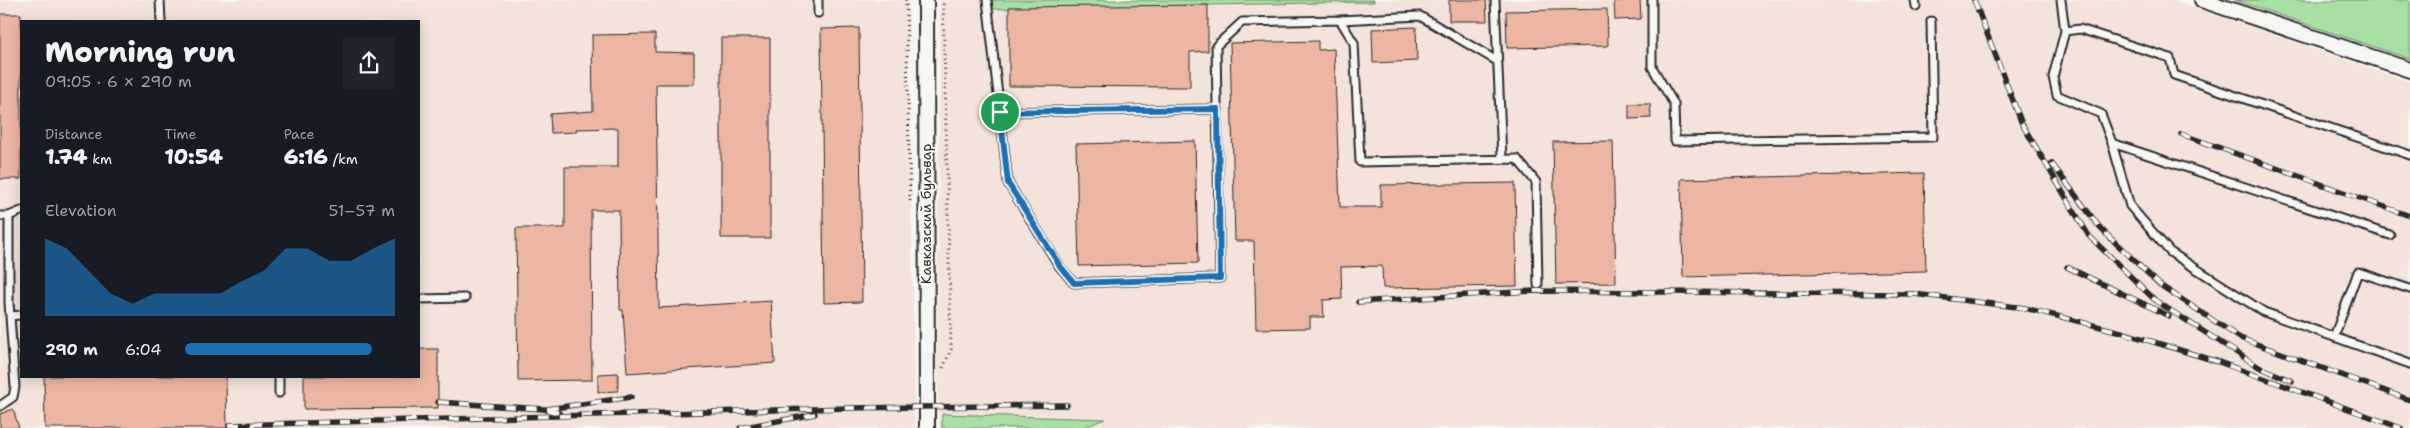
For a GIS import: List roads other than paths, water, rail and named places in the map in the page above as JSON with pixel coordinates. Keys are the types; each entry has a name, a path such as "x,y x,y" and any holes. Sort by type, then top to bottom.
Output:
{"street":[{"name":"Кавказский бульвар","path":"926,0 927,428"},
{"path":"2202,0 2410,70"}],"lane":[{"path":"160,0 161,20"},
{"path":"818,0 818,13"},
{"path":"987,0 1008,183 1060,266 1074,283 1220,278 1216,46 1242,22 1420,16 1497,61"},
{"path":"1495,0 1502,159"},
{"path":"1652,0 1652,67 1674,104 1674,141 1933,136 1931,21"},
{"path":"2061,0 2065,31 2053,78 2057,95 2101,114 2112,143 2130,206 2170,252 2264,312 2410,364"},
{"path":"1340,20 1354,43 1360,162 1517,159 1536,182 1538,285"},
{"path":"2065,31 2080,29 2170,58 2174,75 2410,155"},
{"path":"1000,112 1218,109"},
{"path":"2112,143 2390,236"},
{"path":"0,216 9,216 20,211"},
{"path":"0,406 13,396 16,387 9,302 9,216"},
{"path":"2334,337 2358,272 2410,289"},
{"path":"420,299 465,298"},
{"path":"0,303 9,302"},
{"path":"10,316 20,315"},
{"path":"279,378 279,393"}],"railway":[{"path":"1974,0 2022,124 2089,236 2156,301 2259,367 2292,381"},
{"path":"2181,134 2410,216"},
{"path":"2052,164 2101,229 2160,285 2240,338 2410,400"},
{"path":"2067,267 2169,316"},
{"path":"1358,302 1533,291 1914,294 2025,308 2121,332 2219,362 2401,428"},
{"path":"547,409 631,397"},
{"path":"438,402 544,409 559,413"},
{"path":"229,425 849,408 1067,405"},
{"path":"740,428 815,414"}]}
